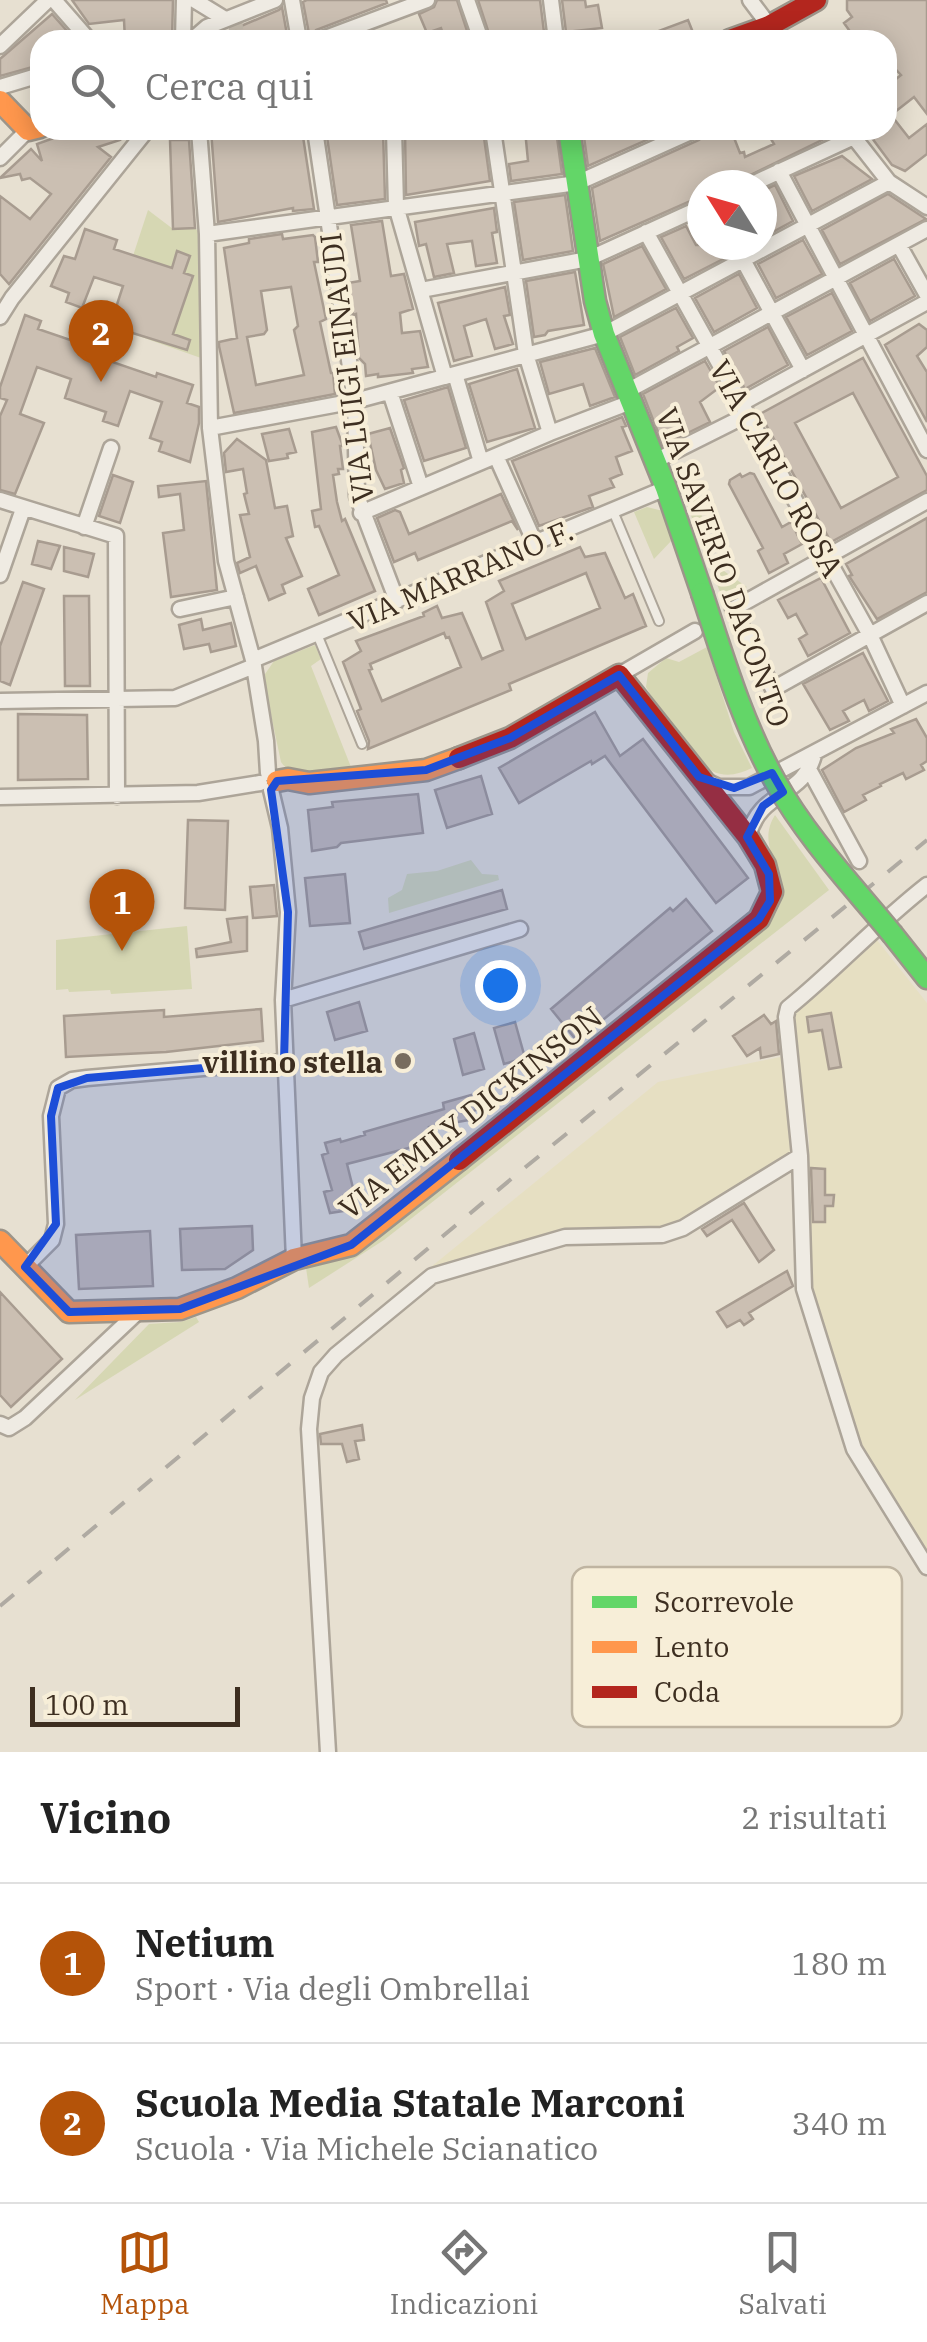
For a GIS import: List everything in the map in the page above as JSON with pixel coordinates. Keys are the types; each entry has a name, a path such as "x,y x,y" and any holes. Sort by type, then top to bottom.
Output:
{"street":[{"path":"0,46 51,0 80,30"},
{"path":"182,30 184,0"},
{"path":"194,0 225,19"},
{"path":"200,30 274,0"},
{"path":"292,0 297,30"},
{"path":"346,30 426,0"},
{"path":"467,0 478,30"},
{"path":"551,0 555,30"},
{"path":"750,0 772,30"},
{"path":"778,30 812,1"},
{"path":"0,88 30,78"},
{"path":"0,101 30,126"},
{"path":"0,158 30,132"},
{"path":"0,317 138,140"},
{"name":"VIA EMILY DICKINSON","path":"200,140 210,428 226,561 254,663 269,782 280,828 288,912 284,1061 294,1259 351,1244 550,1090 759,919 770,900 771,885 765,866 748,838 619,675"},
{"name":"VIA LUIGI EINAUDI","path":"317,140 355,401 357,496 397,602"},
{"path":"394,140 396,206 450,375 534,543"},
{"path":"494,140 526,354 550,432"},
{"name":"VIA SAVERIO DACONTO","path":"570,140 604,334 666,488 744,715 776,783 823,849 927,978"},
{"path":"206,234 576,182 663,140"},
{"path":"840,140 779,172 927,450"},
{"path":"856,140 889,182 927,207"},
{"path":"777,242 889,182"},
{"path":"421,290 588,259 687,214"},
{"path":"361,514 629,396 710,346 927,229"},
{"name":"VIA CARLO ROSA","path":"646,232 870,635 903,706"},
{"path":"655,461 927,298 899,245"},
{"path":"210,428 355,401 604,334 743,260 803,370"},
{"path":"0,284 12,298"},
{"path":"390,392 420,487"},
{"path":"84,527 111,448"},
{"name":"VIA MARRANO F.","path":"0,701 175,698 317,634 666,488"},
{"path":"0,500 116,536 116,796"},
{"path":"927,501 733,609 773,689 927,603"},
{"path":"0,574 23,509"},
{"path":"180,609 236,598"},
{"path":"0,797 198,793 288,779 310,783 426,770 510,738 695,632"},
{"path":"699,777 719,787 749,787 927,693"},
{"path":"748,838 753,820 763,806 810,771 814,755"},
{"path":"810,771 860,861"},
{"path":"927,885 868,932 838,967 788,1008 800,1156 804,1289 854,1449 927,1567"},
{"path":"283,1000 520,930"},
{"path":"25,1268 52,1240 56,1224 51,1116 58,1088 87,1078 284,1061"},
{"path":"328,1752 309,1429 312,1398 322,1372 336,1355 432,1276 565,1237 662,1235 683,1228 800,1156"},
{"path":"0,1241 69,1312 180,1309 237,1288 294,1259"},
{"path":"0,1424 9,1428 26,1418 142,1308"}],"lane":[{"path":"613,510 659,621"},
{"path":"317,634 362,744"}],"highlighted area":[{"path":"619,675 699,777 734,788 772,773 783,792 763,806 747,837 769,874 770,901 759,919 351,1245 180,1309 69,1312 25,1267 56,1224 51,1116 58,1088 87,1078 284,1061 288,912 271,790 277,781 426,770 510,738"}],"shaded area":[{"path":"873,935 927,1003 927,1555 861,1448 811,1294 809,1140 792,1013 840,974"},
{"path":"785,1056 793,1146 789,1153 682,1224 666,1230 581,1228 434,1270 431,1267 658,1082"}],"green space":[{"path":"148,210 173,229 195,228 201,234 201,358 110,326"},
{"path":"699,495 704,540 712,558 747,587 723,600 684,497"},
{"path":"647,507 663,511 673,539 654,559 634,512"},
{"path":"315,645 321,659 311,666 351,767 294,772 281,762 263,677 274,661"},
{"path":"707,647 734,732 752,768 727,775 705,766 646,687 648,673 666,658 679,662"},
{"path":"775,815 829,890 384,1240 309,1288 306,1268 345,1256 369,1243 475,1163 764,928 782,896 769,844"},
{"path":"471,860 482,874 498,875 499,880 389,913 388,898 402,890 407,874 437,871"},
{"path":"187,926 192,989 111,994 110,990 56,990 56,940"},
{"path":"196,1317 199,1322 75,1400 149,1324"}],"building":[{"path":"72,0 173,0 172,30 124,30 124,20 89,24"},
{"path":"386,0 387,3 308,30 303,2"},
{"path":"437,0 457,0 467,30 426,30 419,14 434,7"},
{"path":"478,0 540,0 544,30 488,30"},
{"path":"562,0 585,0 586,7 598,5 602,28 566,30"},
{"path":"847,0 927,0 927,114 914,97 897,110 897,78 901,75 897,71 897,30 849,30 844,23 852,17"},
{"path":"282,7 286,30 232,30"},
{"path":"52,14 66,30 34,30"},
{"path":"688,20 692,30 661,30"},
{"path":"30,33 30,68 0,76 0,59"},
{"path":"897,123 909,138 927,124 927,154 905,171 892,165 873,140 897,140"},
{"path":"48,140 120,140 98,147 111,157 9,284 0,274 0,196 30,219 51,194 30,178 22,180 20,174 0,178 31,149 42,161 37,144"},
{"path":"170,140 189,140 195,228 173,229"},
{"path":"212,140 304,140 314,209 293,208 218,222"},
{"path":"327,140 383,140 385,199 337,205"},
{"path":"405,140 484,140 490,181 406,195"},
{"path":"526,140 557,140 562,174 511,181 509,164 528,161"},
{"path":"584,140 647,140 588,166"},
{"path":"699,140 735,140 745,157 774,144 772,140 822,140 761,170 687,170 687,203 600,241 592,188"},
{"path":"842,156 872,179 812,211 794,176"},
{"path":"777,189 793,221 777,230"},
{"path":"888,194 926,219 840,264 822,230"},
{"path":"565,195 573,251 523,260 514,202"},
{"path":"494,208 497,232 492,233 497,263 476,266 472,241 447,244 454,273 434,277 426,244 419,246 415,222"},
{"path":"382,221 391,276 404,274 413,309 400,313 402,333 420,331 428,367 378,377 366,376 365,364 359,358 356,314 353,315 348,283 360,281 351,225"},
{"path":"686,226 687,260 721,260 684,279 661,237"},
{"path":"85,229 117,240 114,249 172,268 177,251 190,256 184,273 193,276 173,334 190,340 187,350 110,326 123,286 94,277 82,308 66,302 69,293 51,286 64,256 75,259"},
{"path":"282,234 283,239 315,237 318,262 314,262 326,319 320,322 335,394 234,413 219,346 219,342 237,338 224,248 249,243 249,239","holes":["291,287 298,326 294,330 304,375 256,385 247,337 267,330 261,291"]},
{"path":"803,240 822,274 776,298 758,264 777,260 777,254"},
{"path":"642,246 666,289 614,317 603,264"},
{"path":"894,259 915,296 870,321 850,283"},
{"path":"575,272 584,325 534,337 526,281"},
{"path":"739,274 757,308 714,332 695,298"},
{"path":"505,287 510,315 504,316 513,344 495,349 486,319 464,326 472,356 454,361 438,303"},
{"path":"832,293 852,331 807,355 786,317"},
{"path":"676,308 693,338 677,347 679,351 635,375 620,337"},
{"path":"25,315 41,321 38,329 88,346 86,353 193,385 187,403 199,407 199,423 190,462 159,451 162,442 150,438 162,402 130,391 118,426 103,421 106,412 65,398 71,379 37,367 20,414 44,423 15,494 0,490 0,416 7,400 0,398 0,387"},
{"path":"919,324 927,330 927,347 917,356 927,372 927,422 885,345"},
{"path":"768,327 788,365 745,389 724,351"},
{"path":"595,348 615,397 590,406 583,384 549,394 540,362"},
{"path":"863,358 927,476 927,490 831,542 760,414","holes":["853,393 898,477 841,508 795,423"]},
{"path":"705,361 720,387 700,402 710,422 663,445 643,394"},
{"path":"517,369 535,428 487,442 469,384"},
{"path":"448,387 466,448 424,461 404,400"},
{"path":"622,417 632,451 616,457 622,474 610,479 614,487 589,496 593,507 539,526 512,461"},
{"path":"336,427 343,446 343,469 333,475 337,502 375,591 319,615 308,589 339,575 319,526 315,527 312,511 321,509 312,432"},
{"path":"390,428 404,468 404,483 385,489 368,434"},
{"path":"289,429 296,452 287,454 288,458 269,461 262,434"},
{"path":"237,439 266,460 275,508 287,506 293,536 286,538 302,576 282,585 285,593 269,600 256,566 240,573 237,563 250,557 240,515 249,514 244,494 247,493 243,469 226,472 224,453"},
{"path":"750,473 782,527 791,522 802,544 784,554 788,563 769,573 758,551 763,548 729,484 740,474 742,477"},
{"path":"113,475 133,482 120,523 99,516"},
{"path":"206,481 217,590 171,597 163,533 184,530 180,494 159,497 158,486"},
{"path":"501,494 518,530 512,521 418,560 415,553 394,562 377,518 395,510 400,512 409,534"},
{"path":"927,518 927,592 877,619 849,576 852,575 846,564"},
{"path":"38,541 60,546 51,569 32,564"},
{"path":"64,547 94,554 88,577 64,571"},
{"path":"580,547 585,557 605,553 625,598 633,594 646,626 509,684 511,690 368,749 369,741 357,711 361,709 343,662 361,651 356,641 424,616 437,606 442,618 462,613 482,659 503,650 486,602 504,591 499,581","holes":["586,573 600,608 526,639 512,604","444,633 461,667 382,701 370,664"]},
{"path":"821,578 850,633 808,656 799,639 807,634 796,614 788,618 778,600"},
{"path":"23,582 44,589 10,685 0,681 0,646"},
{"path":"64,596 89,596 90,686 65,686"},
{"path":"201,619 203,630 231,623 236,646 211,652 209,644 184,649 179,625"},
{"path":"863,653 888,701 869,711 864,700 843,711 849,721 830,730 803,684"},
{"path":"595,712 620,756 643,739 748,878 716,903 605,756 519,803 499,768"},
{"path":"18,714 87,715 88,779 18,780"},
{"path":"916,719 927,738 927,761 921,765 924,770 906,779 903,773 880,784 863,795 866,800 844,812 822,770 856,748 894,733 891,729"},
{"path":"481,776 492,814 447,828 435,790"},
{"path":"418,794 423,833 341,843 312,851 308,810 333,807 332,802"},
{"path":"188,820 228,821 225,910 185,908"},
{"path":"345,874 350,923 310,926 305,878"},
{"path":"274,885 277,916 253,918 250,887"},
{"path":"502,890 507,909 364,949 359,932"},
{"path":"686,899 712,931 577,1041 551,1009 670,908 673,911"},
{"path":"247,917 247,951 197,957 196,949 231,942 227,919"},
{"path":"359,1002 367,1031 335,1040 327,1012"},
{"path":"261,1009 263,1041 166,1052 66,1057 64,1016 164,1010 164,1017"},
{"path":"831,1013 841,1067 829,1069 822,1030 809,1032 807,1017"},
{"path":"764,1015 771,1024 776,1021 779,1054 761,1058 760,1048 747,1056 733,1036"},
{"path":"515,1022 525,1058 504,1064 494,1028"},
{"path":"474,1033 484,1069 463,1075 454,1039"},
{"path":"471,1095 476,1110 467,1113 469,1120 429,1127 432,1142 347,1164 356,1200 348,1202 350,1210 330,1213 324,1192 332,1190 322,1155 328,1153 325,1143 365,1135 364,1132 444,1109 443,1103"},
{"path":"811,1168 825,1169 825,1195 834,1195 833,1206 825,1206 825,1222 813,1222"},
{"path":"744,1203 774,1250 759,1262 732,1220 707,1236 702,1229"},
{"path":"252,1226 253,1250 225,1269 182,1270 180,1229"},
{"path":"150,1231 153,1286 79,1289 76,1235"},
{"path":"787,1271 793,1286 749,1313 753,1319 744,1325 740,1320 727,1327 717,1312"},
{"path":"0,1292 62,1359 11,1407 0,1395"},
{"path":"362,1425 364,1440 355,1441 359,1459 347,1462 342,1444 321,1444 320,1434"}],"tunnel":[{"path":"235,16 236,30"}],"railway":[{"path":"0,1606 522,1170 927,840"}],"traffic: fast":[{"path":"571,140 595,301 604,334 666,488 702,593"},
{"path":"702,593 743,712 775,781 816,842 893,935"},
{"path":"893,935 927,978"}],"traffic: slow":[{"path":"0,101 30,130"},
{"path":"277,781 309,783 426,770 459,758"},
{"path":"0,1241 69,1312 180,1309 237,1288 294,1259 351,1245 459,1160"}],"traffic: jam":[{"path":"758,30 816,0"},
{"path":"459,758 510,738 619,675 748,837 765,865 772,892 759,919 459,1160"}],"place":[{"name":"Scuola Media Statale Marconi","path":"101,382"},
{"name":"Netium","path":"122,951"},
{"name":"villino stella","path":"403,1061"}]}
